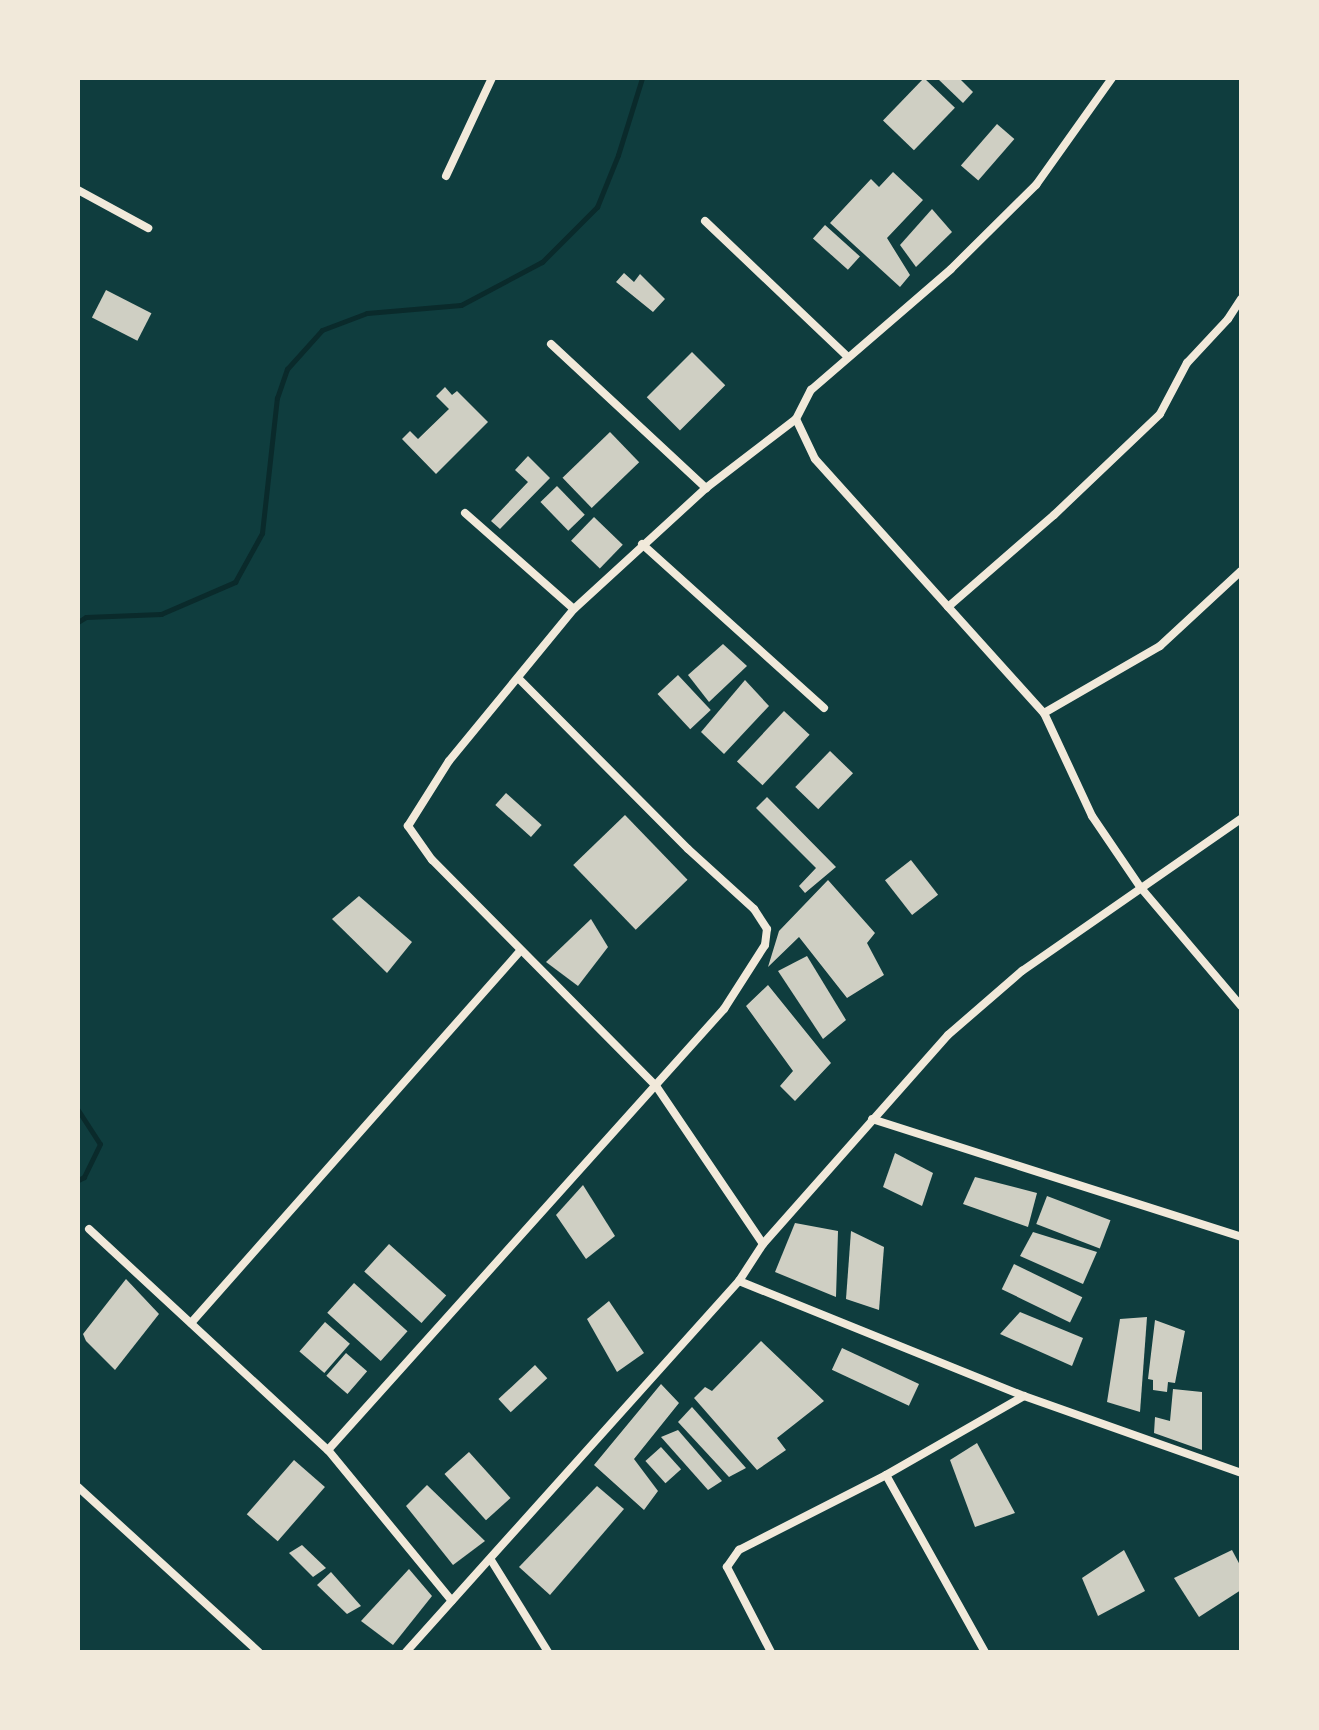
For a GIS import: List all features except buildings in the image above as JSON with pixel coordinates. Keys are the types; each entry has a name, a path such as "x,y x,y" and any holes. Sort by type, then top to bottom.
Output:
{"street":[{"path":"446,176 492,78"},
{"path":"763,1244 656,1086 432,860 408,826 449,761 574,609 706,488 796,419 811,390 951,269 1036,185 1108,79"},
{"path":"78,190 148,228"},
{"path":"705,221 847,356"},
{"path":"948,607 1054,515 1160,414 1187,363 1228,319 1241,299"},
{"path":"551,344 706,488"},
{"path":"796,419 815,459 1044,713 1092,816 1141,888 1241,1006"},
{"path":"465,513 574,609"},
{"path":"642,544 824,708"},
{"path":"1044,713 1160,646 1241,571"},
{"path":"328,1450 724,1009 765,945 767,929 754,909 688,849 519,679"},
{"path":"406,1652 739,1281 763,1244 948,1035 1022,971 1241,819"},
{"path":"191,1323 520,951"},
{"path":"872,1119 1241,1237"},
{"path":"89,1229 328,1450 452,1601"},
{"path":"739,1281 1024,1396 1241,1473"},
{"path":"771,1652 727,1567 739,1550 886,1475 1024,1396"},
{"path":"886,1475 985,1652"},
{"path":"78,1487 259,1652"},
{"path":"491,1560 548,1652"}],"waterway":[{"path":"78,622 86,617 161,614 235,582 262,533 277,398 287,369 322,330 367,313 461,305 542,262 597,207 618,155 642,78"},
{"path":"78,1110 100,1144 84,1177 78,1180"}]}
